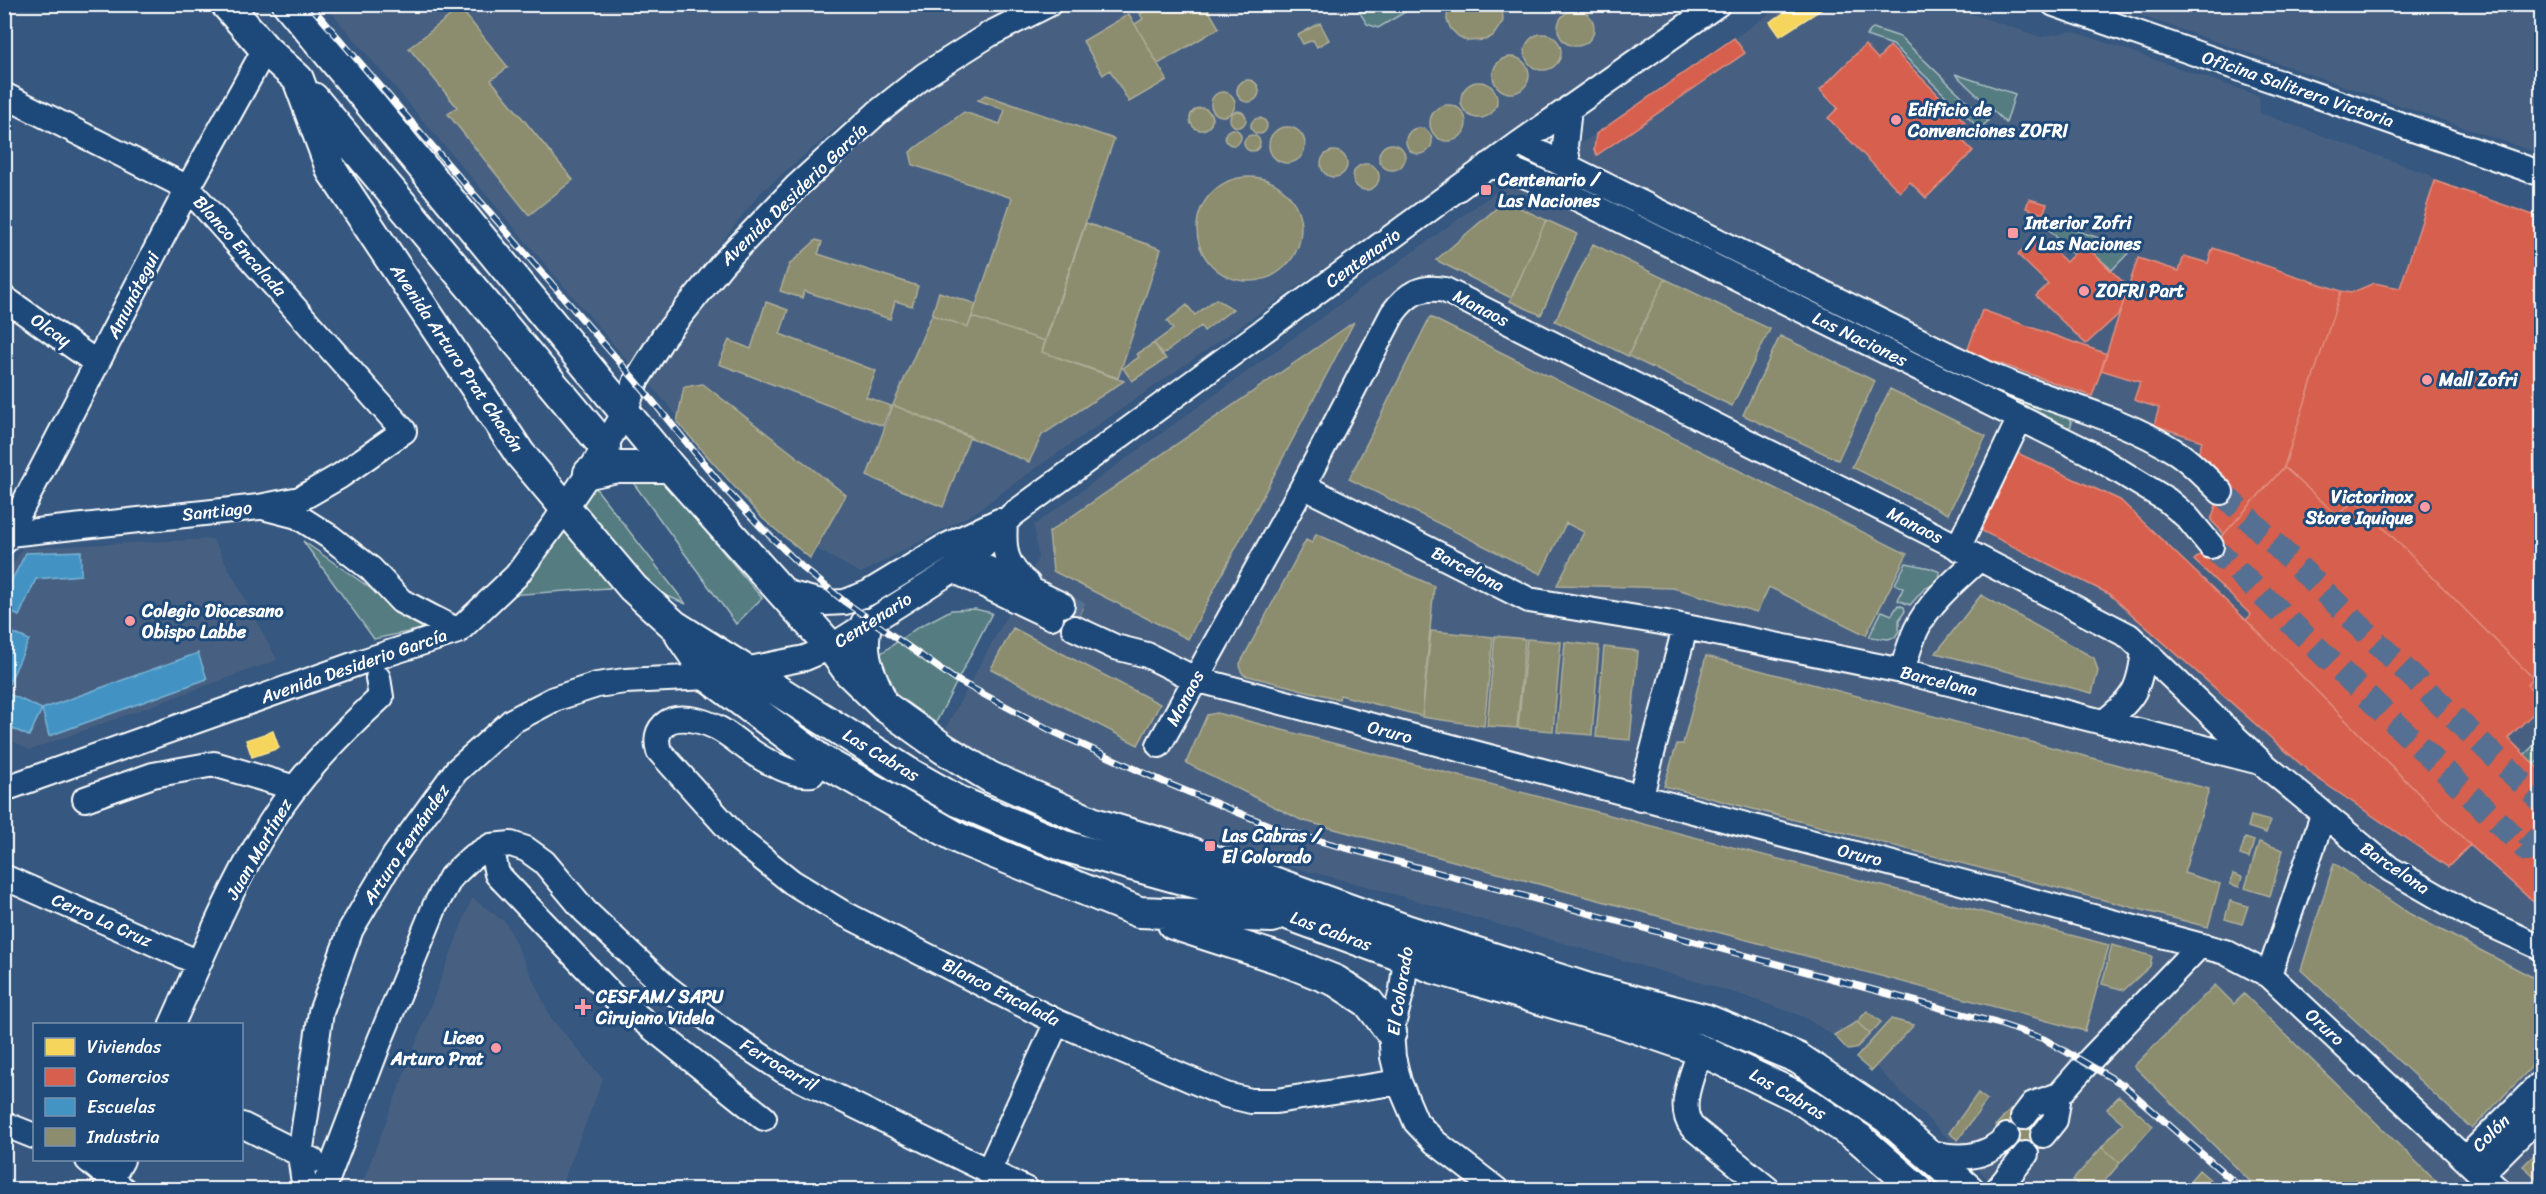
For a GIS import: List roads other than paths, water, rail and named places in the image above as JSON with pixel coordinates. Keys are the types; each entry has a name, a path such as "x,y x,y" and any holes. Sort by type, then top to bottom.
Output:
{"main road":[{"name":"Avenida Arturo Prat Chacón","path":"226,4 265,49 298,79 333,171 520,454 633,588 675,626 743,670"},
{"path":"288,4 670,467 831,647"},
{"path":"298,79 605,447"},
{"path":"589,473 616,467 670,467"},
{"path":"866,624 862,642 866,665 884,706"},
{"path":"675,626 709,677 821,760 960,839 1139,912 1278,958 1336,981 1368,1002 1391,1032"},
{"name":"Las Cabras","path":"831,647 849,672 884,706 990,777 1094,823 1187,851 1408,944 1434,968 1622,1023 1700,1050 1796,1096 1860,1139 1918,1190"},
{"name":"Las Cabras","path":"743,670 958,801 1064,846 1222,890 1296,918 1707,1020 1798,1058 1886,1117 1969,1190"},
{"path":"1139,912 1296,918"}],"street":[{"path":"1014,4 1048,5"},
{"name":"Centenario","path":"709,677 805,658 831,647 961,564 1008,518 1489,165 1718,4"},
{"name":"Oficina Salitrera Victoria","path":"2054,4 2541,174"},
{"name":"Avenida Desiderio García","path":"4,789 361,662 458,631 516,576 589,473 625,412 636,381 664,336 723,263 797,186 877,113 925,75 990,34 1048,5"},
{"name":"Amunátegui","path":"7,538 188,188 265,49"},
{"name":"Blanco Encalada","path":"4,95 188,188 404,431"},
{"path":"1569,108 1565,146 1569,167"},
{"name":"Las Naciones","path":"1520,143 2000,380 2159,441 2178,453 2221,492"},
{"name":"Las Naciones","path":"1489,165 1512,170 1564,192 2088,452 2167,500 2187,517 2211,546"},
{"name":"Manaos","path":"1159,745 1303,486 1393,313 1403,300 1419,289 1432,287 1456,295 2129,636 2261,762"},
{"name":"Olcay","path":"4,298 97,363"},
{"path":"1902,671 1922,620 1969,553 2020,418"},
{"path":"2088,452 2110,448 2116,440 2115,423"},
{"name":"Santiago","path":"7,538 259,507 300,499 340,476 404,431"},
{"path":"2167,500 2186,489 2196,468"},
{"name":"Barcelona","path":"1303,486 1529,600 1661,622 1902,671 2261,762 2390,869 2470,915 2541,948"},
{"path":"259,507 297,516 330,537 370,570 401,601 458,631"},
{"path":"1008,518 1003,543 1005,555 1015,574 1039,594"},
{"name":"Centenario","path":"780,591 825,603 845,602 868,593 944,547 1008,518"},
{"name":"Oruro","path":"944,547 961,564 1068,616"},
{"name":"Oruro","path":"961,564 1039,594 1115,647 1148,655 1195,679 1640,799 1961,881 2225,952 2269,975 2482,1174"},
{"path":"1640,799 1685,628"},
{"path":"2104,722 2121,709 2135,693 2144,650"},
{"name":"Arturo Fernández","path":"305,1190 300,1155 321,1012 351,929 395,855 456,771 512,721 554,699 597,685 648,679 709,677"},
{"name":"Juan Martínez","path":"172,1023 199,963 258,846 295,788 380,688"},
{"name":"Blanco Encalada","path":"821,760 812,774 801,775 765,760 718,727 701,721 678,718 666,722 656,741 659,751 737,838 792,882 841,912 1057,1022 1226,1095 1251,1101 1276,1101 1399,1082"},
{"path":"85,798 153,775 214,764 295,788"},
{"path":"2269,975 2324,815"},
{"path":"243,1126 300,1155 327,1179 380,1040 435,906 451,877 471,858 501,845"},
{"path":"501,845 497,874 615,998 764,1118"},
{"name":"Ferrocarril","path":"501,845 526,849 544,862 593,918 665,986 725,1032 784,1071 1027,1190"},
{"name":"Cerro La Cruz","path":"4,877 199,963"},
{"name":"El Colorado","path":"1408,944 1402,990 1391,1032 1393,1057 1399,1082 1416,1122 1435,1142 1497,1190"},
{"path":"2024,1117 2033,1104 2059,1095 2199,945"},
{"path":"988,1172 1057,1022"},
{"path":"1700,1050 1685,1105 1685,1117 1692,1127 1769,1190"},
{"name":"Colón","path":"2482,1174 2541,1082"},
{"path":"2043,1135 2057,1114 2059,1095"},
{"name":"Colón","path":"2482,1174 2541,1113"},
{"path":"4,1124 33,1136"},
{"path":"1926,1152 1957,1157 1980,1155 1993,1149 2007,1136"},
{"path":"1997,1190 2026,1154"},
{"path":"89,1161 115,1179"}],"tunnel":[{"path":"2221,492 2542,802"},
{"path":"2211,546 2527,850 2542,834"},
{"path":"1062,605 1080,614"}],"railway":[{"path":"309,4 636,381 724,488 761,527 802,567 845,602 953,678 1054,732 1164,782 1283,831 1996,1023 2044,1039 2122,1084 2243,1190"}],"place":[{"name":"Edificio de Convenciones ZOFRI","path":"1896,120"},
{"name":"Centenario / Las Naciones","path":"1486,190"},
{"name":"Interior Zofri / Las Naciones","path":"2013,233"},
{"name":"ZOFRI Part","path":"2084,291"},
{"name":"Mall Zofri","path":"2427,380"},
{"name":"Victorinox Store Iquique","path":"2425,507"},
{"name":"Colegio Diocesano Obispo Labbe","path":"130,621"},
{"name":"Las Cabras / El Colorado","path":"1210,846"},
{"name":"CESFAM/ SAPU Cirujano Videla","path":"583,1007"},
{"name":"Liceo Arturo Prat","path":"496,1048"}]}
